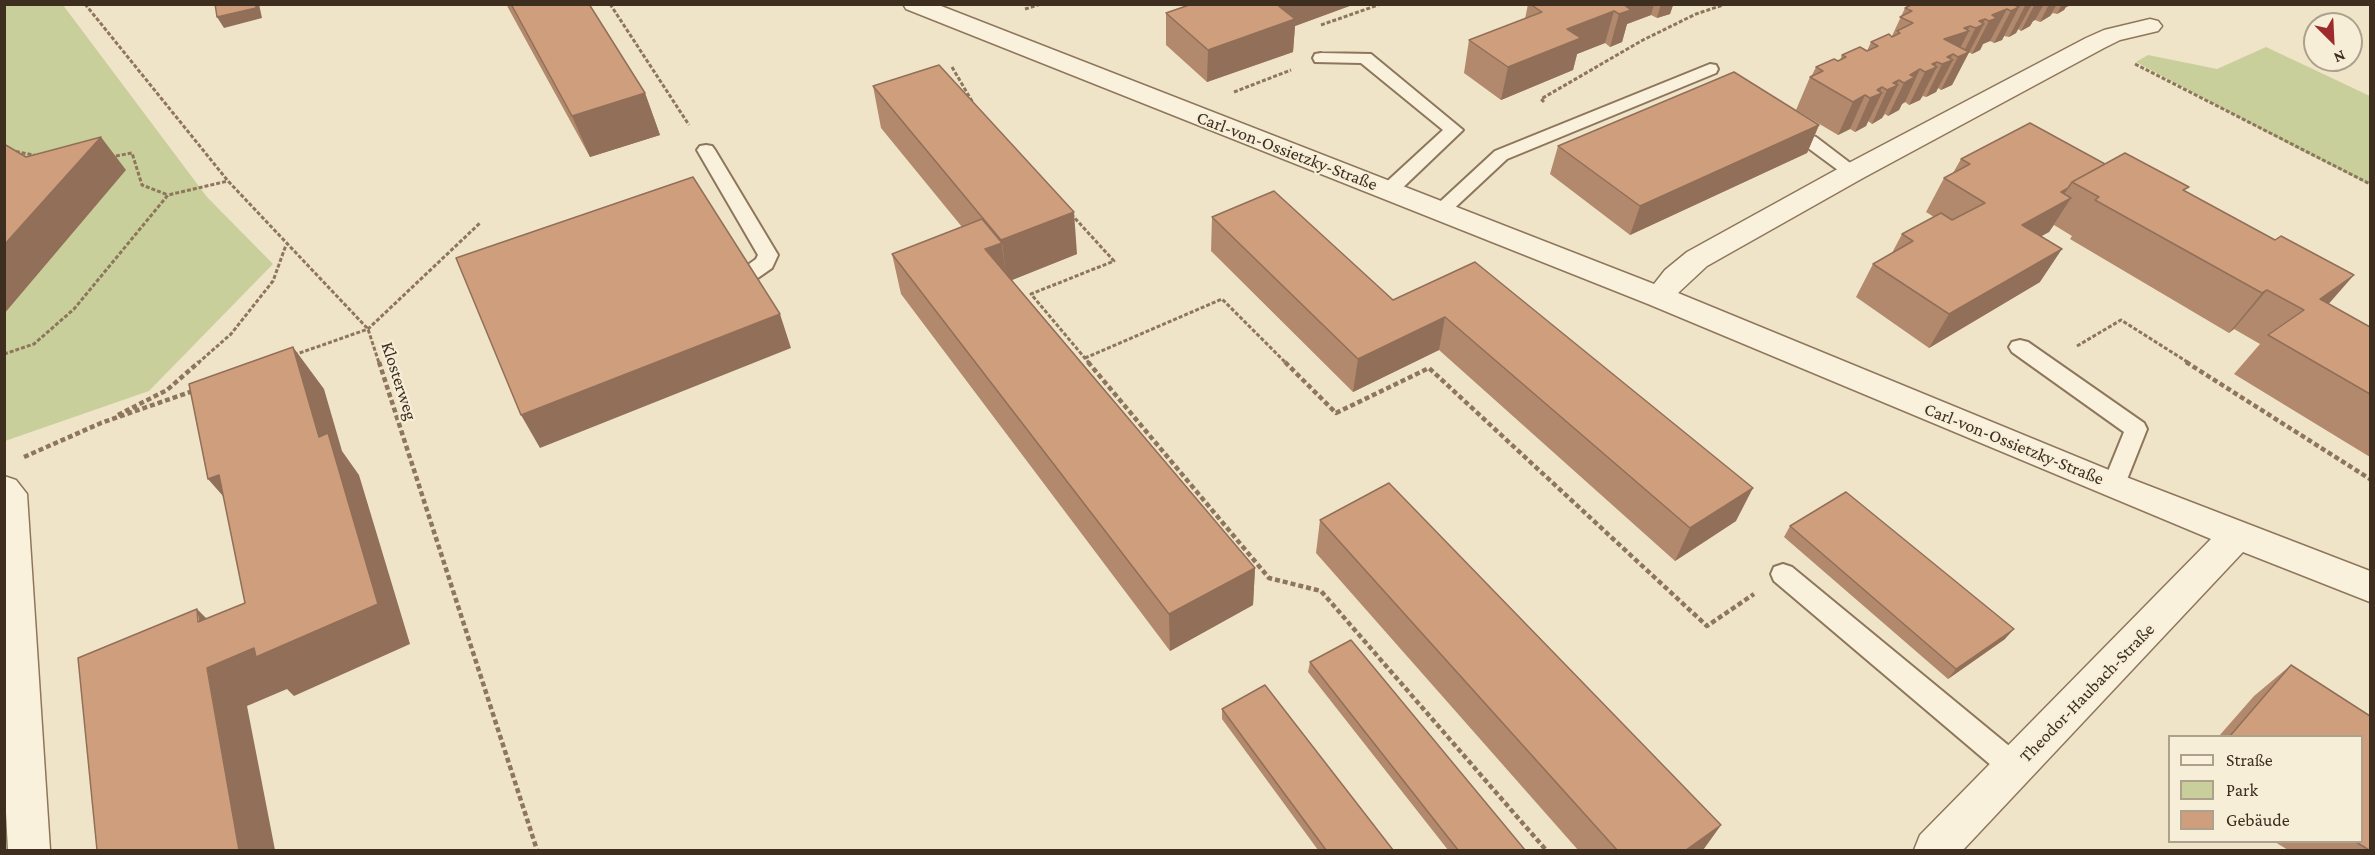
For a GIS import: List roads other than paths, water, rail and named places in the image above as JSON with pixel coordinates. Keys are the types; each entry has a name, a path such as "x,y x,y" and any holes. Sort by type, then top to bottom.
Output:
{"street":[{"name":"Carl-von-Ossietzky-Straße","path":"914,4 1659,297 2114,486 2370,587"},
{"path":"1659,297 1675,277 1697,259 1853,172 2095,43 2112,35 2150,26"},
{"path":"10,475 29,850"},
{"name":"Theodor-Haubach-Straße","path":"1935,850 2238,534"}],"lane":[{"path":"1321,58 1365,58 1454,130 1388,191"},
{"path":"1440,211 1502,155 1710,69"},
{"path":"1767,127 1787,130 1810,141 1853,172"},
{"path":"706,150 768,255 765,263 745,277"},
{"path":"2020,347 2136,429 2114,486"},
{"path":"1783,574 2015,768"}]}
